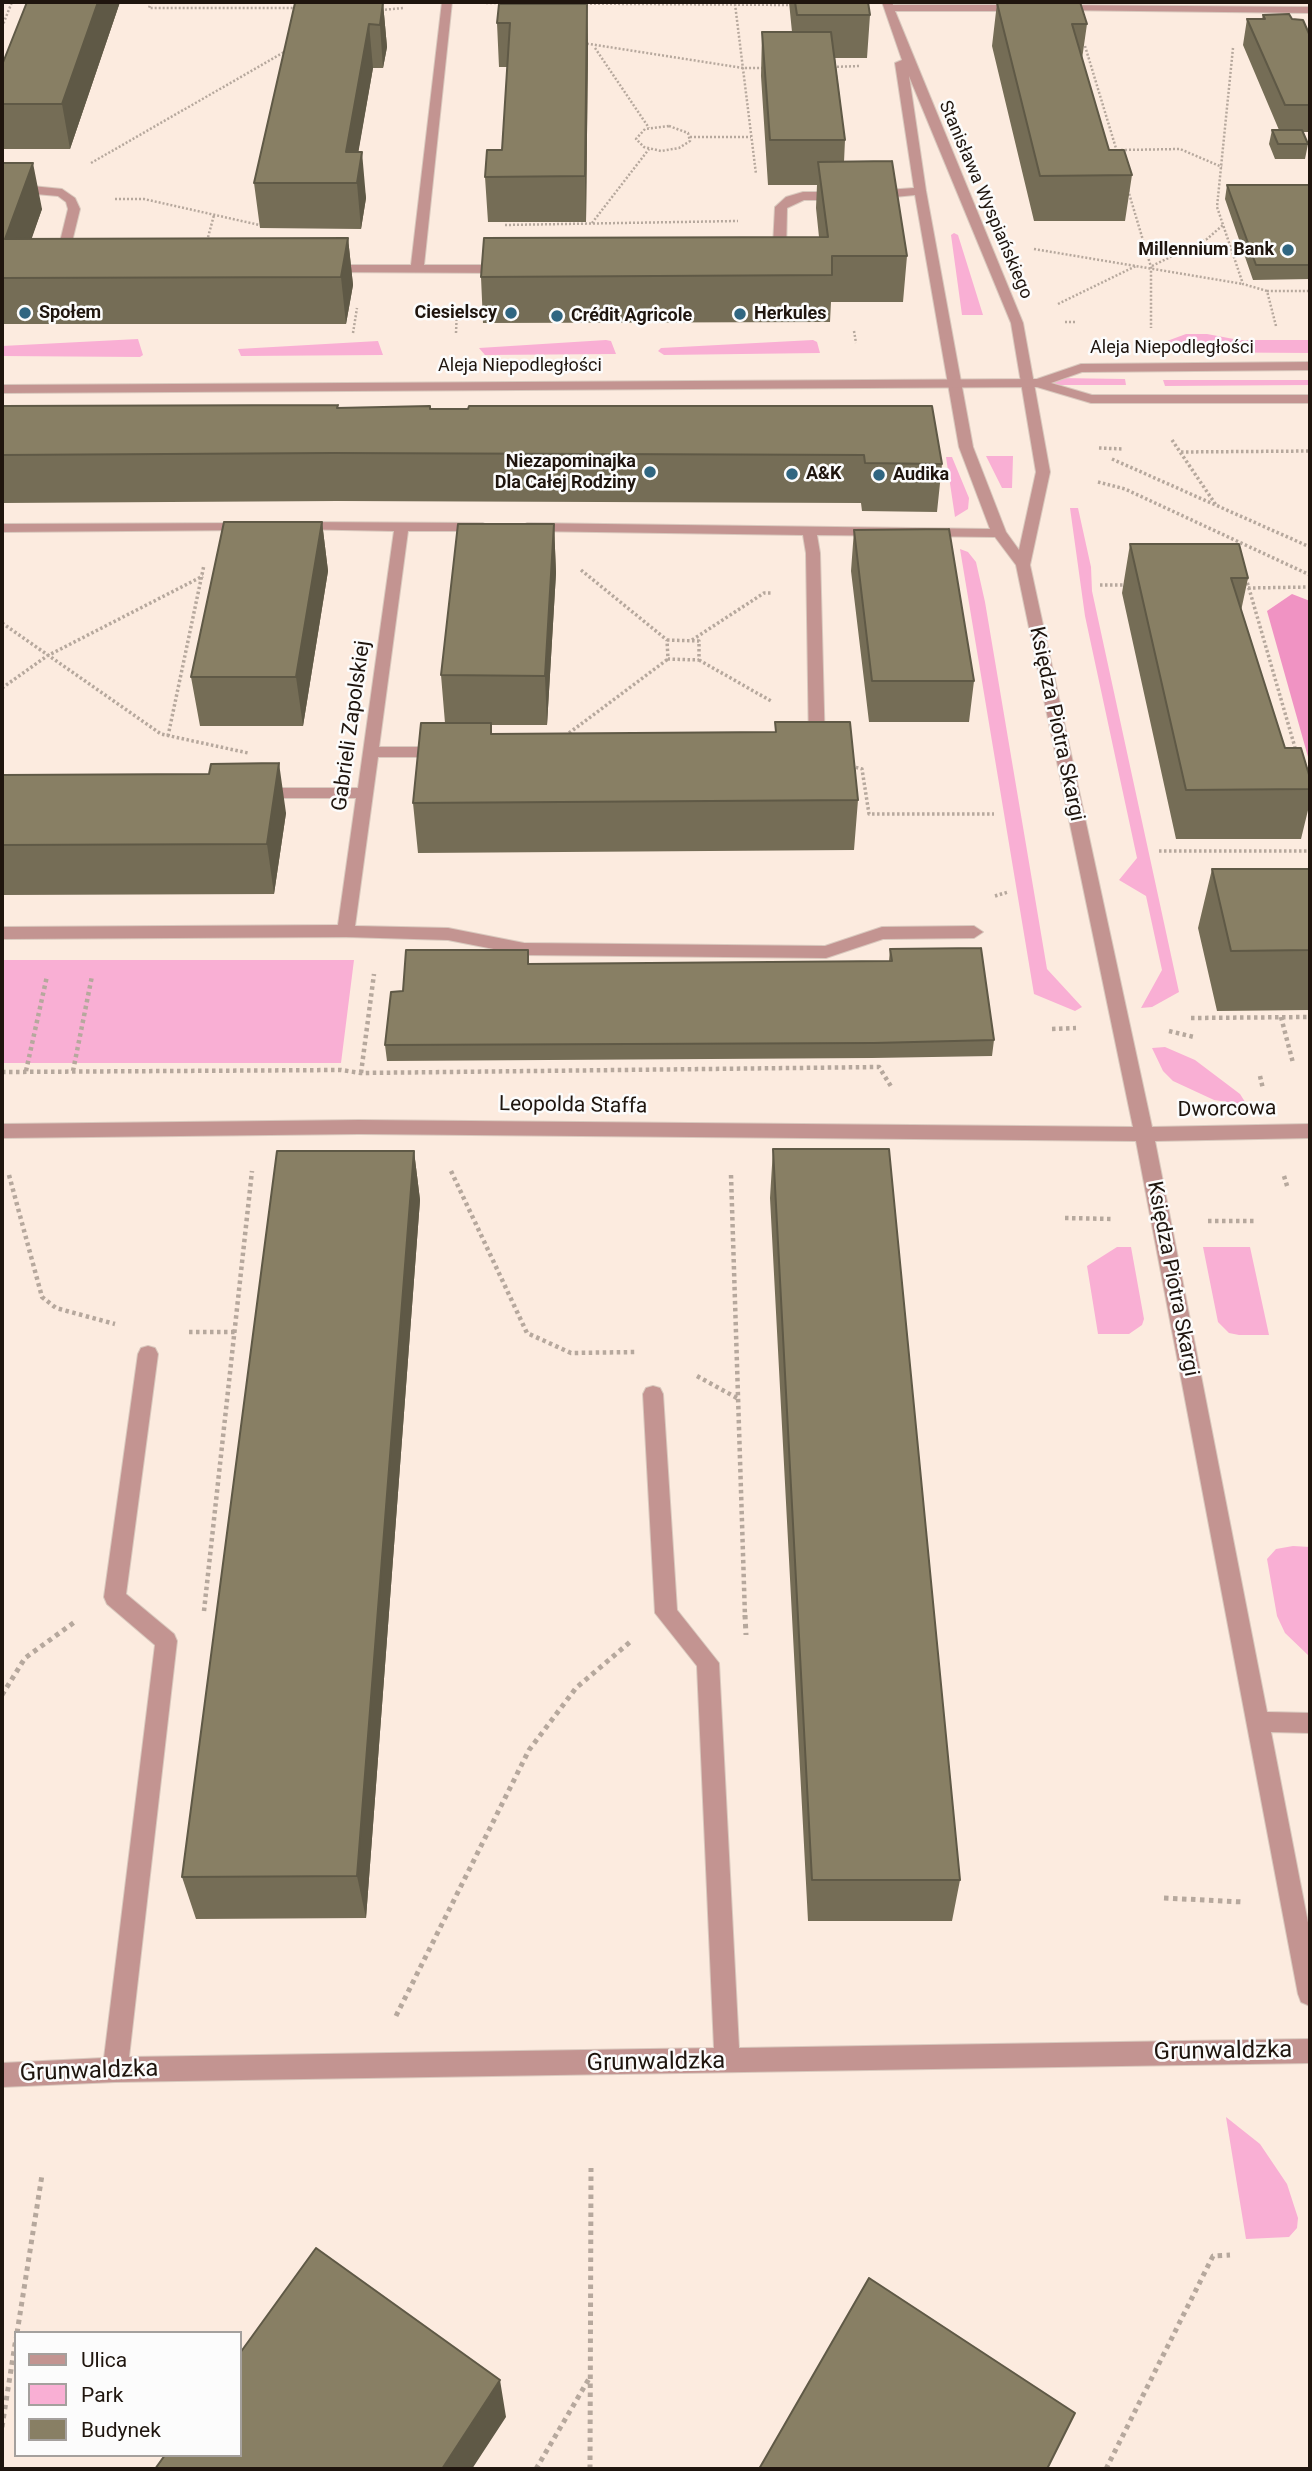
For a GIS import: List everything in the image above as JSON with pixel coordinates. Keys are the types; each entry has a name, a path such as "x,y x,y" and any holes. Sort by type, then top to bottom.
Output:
{"street":[{"path":"416,268 446,4"},
{"path":"888,5 1310,10"},
{"name":"Stanisława Wyspiańskiego","path":"888,5 897,35 1017,323 1033,383"},
{"name":"Stanisława Wyspiańskiego","path":"897,35 953,384"},
{"path":"2,187 62,193 71,201 74,209 63,254 70,263 78,266"},
{"path":"761,267 775,264 780,253 781,207 790,200 803,196 861,196 920,191"},
{"path":"309,269 514,268"},
{"name":"Aleja Niepodległości","path":"1033,383 1081,368 1310,366"},
{"name":"Aleja Niepodległości","path":"2,389 1033,383 1091,399 1310,399"},
{"name":"Księdza Piotra Skargi","path":"1033,383 1043,472 1023,565 1144,1134 1310,1994"},
{"name":"Księdza Piotra Skargi","path":"953,384 966,447 999,533 1023,565"},
{"path":"2,528 402,526 999,533"},
{"name":"Gabrieli Zapolskiej","path":"346,931 402,526"},
{"path":"803,751 817,751 814,592 809,529"},
{"path":"371,752 465,752"},
{"path":"244,793 363,793"},
{"path":"2,933 346,931 448,934 524,949 826,952 882,933 974,932"},
{"name":"Leopolda Staffa","path":"2,1131 359,1127 1144,1134"},
{"name":"Dworcowa","path":"1144,1134 1310,1131"},
{"path":"116,2070 166,1642 115,1597 148,1354"},
{"path":"653,1394 666,1613 708,1663 727,2062"},
{"path":"1257,1722 1310,1723"},
{"name":"Grunwaldzka","path":"2,2075 116,2070 1310,2051"}],"path":[{"path":"2,27 12,2"},
{"path":"151,2 149,8 303,8"},
{"path":"496,3 507,8"},
{"path":"372,8 496,3 789,5"},
{"path":"735,5 756,175"},
{"path":"373,13 386,8"},
{"path":"578,41 594,47 743,68 769,68"},
{"path":"1084,45 1120,163"},
{"path":"1233,46 1217,207 1243,284"},
{"path":"594,47 649,128"},
{"path":"44,190 286,51"},
{"path":"821,67 861,66"},
{"path":"690,137 690,141 679,148 649,149 636,139 640,132 649,128 677,128 690,137 751,137"},
{"path":"592,223 649,149"},
{"path":"1116,150 1180,149 1222,167"},
{"path":"1219,187 1228,187"},
{"path":"1128,189 1151,267 1151,329"},
{"path":"111,199 144,199 268,227"},
{"path":"205,247 214,215"},
{"path":"501,225 780,220"},
{"path":"1151,267 1207,239 1223,225"},
{"path":"1027,248 1151,267 1267,291 1310,291"},
{"path":"1058,304 1137,265"},
{"path":"1267,291 1278,336"},
{"path":"353,333 358,300"},
{"path":"1065,322 1077,322"},
{"path":"1165,430 1217,505"},
{"path":"1099,448 1124,449"},
{"path":"1181,452 1310,451"},
{"path":"1112,459 1310,547"},
{"path":"1098,482 1125,489 1310,575"},
{"path":"1236,541 1239,553"},
{"path":"168,736 206,555"},
{"path":"559,741 668,659 699,660 699,640 667,640 570,562"},
{"path":"2,688 47,656 202,576"},
{"path":"1245,576 1299,760"},
{"path":"1100,585 1139,585"},
{"path":"1238,586 1310,587"},
{"path":"691,640 764,593 814,592"},
{"path":"2,624 161,734 285,761 324,793"},
{"path":"667,640 668,659"},
{"path":"848,766 862,769 869,814 994,814"},
{"path":"1159,851 1310,851"},
{"path":"361,1073 379,934"},
{"path":"26,1071 48,968"},
{"path":"73,1071 94,968"},
{"path":"1281,1017 1293,1063"},
{"path":"1191,1018 1310,1017"},
{"path":"1052,1028 1084,1028"},
{"path":"2,1072 341,1070 361,1073 879,1067 891,1087 901,1092"},
{"path":"446,1160 527,1333 572,1353 641,1352"},
{"path":"204,1613 254,1161"},
{"path":"6,1164 42,1297 57,1308 119,1325"},
{"path":"731,1173 746,1646"},
{"path":"1065,1218 1117,1219"},
{"path":"1206,1221 1256,1221"},
{"path":"186,1332 236,1332"},
{"path":"690,1372 737,1398"},
{"path":"2,1695 25,1658 65,1627 115,1597"},
{"path":"391,2026 529,1750 576,1688 666,1613"},
{"path":"1164,1898 1252,1902"},
{"path":"590,2469 591,2168"},
{"path":"17,2331 42,2175"},
{"path":"1106,2469 1213,2256 1230,2255"},
{"path":"2,2427 14,2352"},
{"path":"536,2469 591,2376"}],"green space":[{"path":"951,235 958,235 983,315 962,315"},
{"path":"1186,334 1207,334 1239,340 1310,340 1310,353 1161,352 1167,341"},
{"path":"138,339 143,355 140,357 2,356 2,346"},
{"path":"813,340 817,342 820,353 664,355 658,351 661,348"},
{"path":"378,341 383,355 241,356 238,349"},
{"path":"611,341 616,354 485,355 479,348"},
{"path":"1058,378 1125,379 1126,385 1060,385 1054,383"},
{"path":"1163,380 1310,380 1310,385 1165,386"},
{"path":"986,456 1013,456 1012,488 1002,488"},
{"path":"946,457 952,457 969,498 968,509 955,517"},
{"path":"1070,508 1078,508 1091,567 1092,591 1179,992 1152,1007 1141,1008 1162,970 1146,896 1119,880 1137,858 1085,616"},
{"path":"960,549 968,552 976,562 985,602 1047,969 1082,1007 1075,1011 1034,994"},
{"path":"2,960 354,960 341,1063 2,1063"},
{"path":"1165,1047 1195,1060 1240,1094 1247,1105 1214,1100 1173,1081 1163,1071 1152,1048"},
{"path":"1117,1247 1131,1247 1144,1319 1142,1325 1129,1334 1098,1334 1087,1266"},
{"path":"1203,1247 1250,1247 1269,1335 1229,1333 1218,1322"},
{"path":"1310,1547 1310,1657 1285,1633 1277,1616 1267,1559 1276,1549"},
{"path":"1226,2117 1260,2144 1287,2184 1298,2218 1297,2228 1289,2237 1246,2239"}],"shaded area":[{"path":"1292,594 1310,601 1310,764 1267,611"}],"building":[{"path":"27,2 98,2 62,104 2,104 2,65"},
{"path":"795,2 868,2 870,15 797,15"},
{"path":"1080,2 1087,24 1072,24 1109,150 1124,150 1132,175 1040,176 997,3"},
{"path":"295,3 383,3 380,25 369,24 346,152 362,152 357,183 254,183"},
{"path":"499,4 587,4 585,176 485,177 487,150 502,150 510,23 497,23"},
{"path":"1289,14 1292,19 1303,20 1310,36 1310,105 1285,105 1247,19 1265,19 1263,15"},
{"path":"762,32 831,32 845,140 770,140"},
{"path":"1272,130 1302,130 1308,144 1278,144"},
{"path":"892,161 907,256 832,256 832,275 481,277 484,238 828,237 818,162"},
{"path":"2,163 33,163 5,239 348,238 341,277 2,278"},
{"path":"1227,185 1310,185 1310,265 1256,265"},
{"path":"338,405 337,408 430,406 430,409 468,409 469,406 932,406 942,464 865,463 864,455 2,455 2,406"},
{"path":"224,522 322,522 296,677 191,677"},
{"path":"458,524 554,524 545,676 441,675"},
{"path":"949,529 974,681 872,681 854,530"},
{"path":"1130,544 1239,544 1248,578 1231,578 1285,748 1301,748 1310,778 1310,789 1186,790"},
{"path":"775,722 850,722 858,800 413,803 421,723 491,723 491,734 776,732"},
{"path":"279,763 267,844 2,845 2,775 209,774 211,764"},
{"path":"1212,869 1310,869 1310,950 1231,951"},
{"path":"981,948 994,1040 385,1045 391,992 403,991 406,950 528,950 528,964 892,961 890,949"},
{"path":"773,1149 889,1149 960,1880 812,1880"},
{"path":"277,1151 414,1151 357,1876 182,1877"},
{"path":"316,2248 500,2380 442,2469 155,2469 164,2457 242,2457 242,2350"},
{"path":"869,2278 1075,2413 1047,2469 759,2469"}],"place":[{"name":"Millennium Bank","path":"1288,250"},
{"name":"Społem","path":"25,313"},
{"name":"Ciesielscy","path":"511,313"},
{"name":"Herkules","path":"740,314"},
{"name":"Crédit Agricole","path":"557,316"},
{"name":"Niezapominajka Dla Całej Rodziny","path":"650,472"},
{"name":"A&K","path":"792,474"},
{"name":"Audika","path":"879,475"}]}
